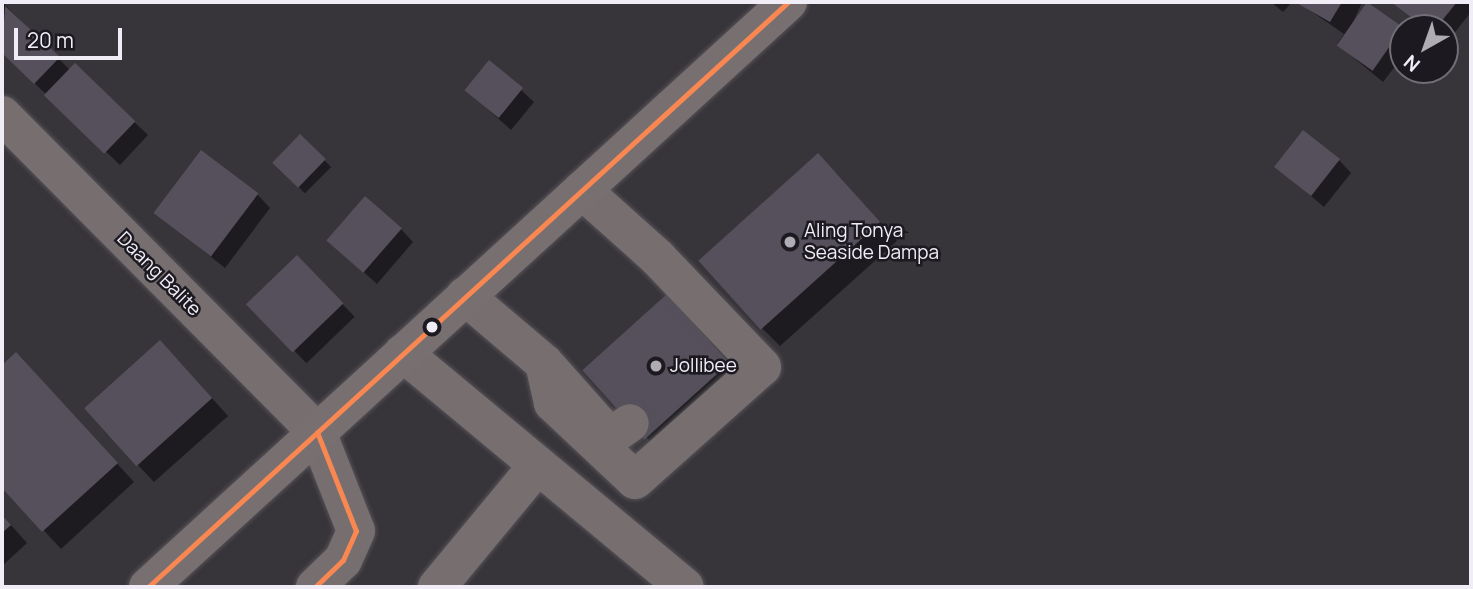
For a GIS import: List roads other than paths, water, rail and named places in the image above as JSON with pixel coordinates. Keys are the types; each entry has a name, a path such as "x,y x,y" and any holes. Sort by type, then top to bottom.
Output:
{"main road":[{"path":"148,587 788,2"}],"street":[{"name":"Daang Balite","path":"2,115 317,432"},
{"path":"544,363 553,403 635,480 762,367 658,258 582,190"},
{"path":"465,296 544,363 610,437 630,423"},
{"path":"403,353 685,587"},
{"path":"315,587 344,560 356,531 317,432"},
{"path":"437,587 538,466"}],"place":[{"name":"Aling Tonya Seaside Dampa","path":"790,242"},
{"name":"Jollibee","path":"656,366"}]}
